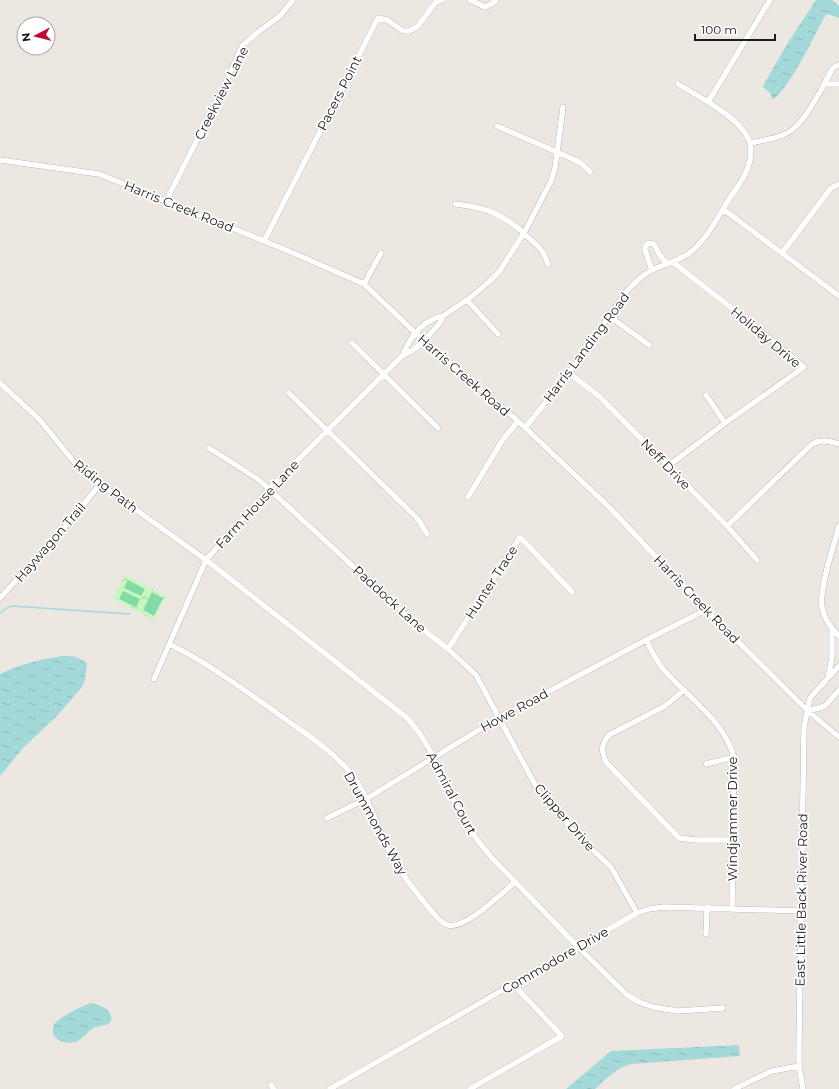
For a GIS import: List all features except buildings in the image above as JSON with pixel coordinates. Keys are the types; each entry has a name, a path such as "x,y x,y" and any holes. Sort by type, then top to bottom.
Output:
{"street":[{"name":"Creekview Lane","path":"166,200 223,89 242,46 280,16 293,0"},
{"name":"Pacers Point","path":"264,241 378,18 387,20 403,31 409,31 417,27 436,2 442,0"},
{"path":"470,0 485,8 496,0"},
{"path":"708,102 770,0"},
{"path":"678,84 708,102 734,122 744,131 750,143 783,136 791,131 802,119 834,68 839,65"},
{"path":"824,84 839,84"},
{"path":"443,316 480,290 499,272 524,233 555,168 563,107"},
{"path":"497,126 558,152 582,164 590,172"},
{"name":"Harris Landing Road","path":"525,428 569,373 633,284 652,270 673,262 695,248 702,241 747,171 751,155 750,143"},
{"name":"Harris Creek Road","path":"0,160 99,174 166,200 364,284 415,333 518,421 610,508 706,610 808,711 839,737"},
{"path":"782,253 831,188 839,184"},
{"path":"456,204 476,206 495,212 512,223 543,250 548,264"},
{"path":"723,209 839,296"},
{"path":"652,270 645,250 648,243 654,244 667,264"},
{"path":"364,284 381,253"},
{"name":"Holiday Drive","path":"668,466 725,423 804,367 673,262"},
{"path":"467,300 498,334"},
{"name":"Farm House Lane","path":"402,356 408,342 422,325 434,317 443,316"},
{"name":"Farm House Lane","path":"154,679 206,560 269,489 402,356 413,350 424,341 439,324 443,316"},
{"path":"609,316 649,344"},
{"path":"352,343 438,428"},
{"name":"Neff Drive","path":"569,373 600,397 727,526 758,560"},
{"name":"Riding Path","path":"0,383 39,419 74,462 100,484 206,560"},
{"path":"289,393 326,431 418,519 428,534"},
{"path":"706,395 725,423"},
{"path":"468,497 502,441 518,421"},
{"path":"727,526 812,444 824,440 839,444"},
{"name":"Paddock Lane","path":"209,448 259,480 410,619 448,649 476,675 500,717"},
{"name":"Haywagon Trail","path":"0,598 70,521 100,484"},
{"path":"839,526 822,593 822,607 825,618 832,629 839,636"},
{"name":"Hunter Trace","path":"448,649 520,537 572,592"},
{"name":"Admiral Court","path":"206,560 403,715 421,734 456,806 474,835 492,858 578,947 627,995 639,1002 653,1007 678,1011 723,1008"},
{"name":"Howe Road","path":"326,818 366,799 500,717 706,610"},
{"path":"828,678 832,657 832,629"},
{"name":"Windjammer Drive","path":"646,640 655,658 718,724 731,745 734,757 732,908"},
{"name":"Drummonds Way","path":"169,644 193,656 216,671 323,746 340,760 354,777 366,799 391,855 401,871 438,919 447,925 456,926 492,903 515,882"},
{"name":"East Little Back River Road","path":"803,1089 799,1066 804,727 810,698 839,666"},
{"path":"684,690 665,706 609,735 604,741 602,749 603,756 606,762 679,838 695,840 733,840"},
{"path":"808,711 825,706 839,690"},
{"name":"Clipper Drive","path":"500,717 539,792 578,836 611,867 637,913"},
{"path":"706,764 734,757"},
{"name":"Commodore Drive","path":"330,1089 637,913 649,909 664,907 801,911"},
{"path":"706,934 707,908"},
{"path":"470,1089 562,1036 513,984"},
{"path":"734,1089 772,1071 799,1066"}],"green space":[{"path":"125,575 166,596 154,620 113,599"},
{"path":"128,580 145,589 141,596 124,588"},
{"path":"123,591 140,599 136,607 119,599"},
{"path":"152,592 163,598 154,616 143,610"}],"water":[{"path":"816,0 832,0 839,6 839,18 828,14 825,16 793,75 786,86 772,100 771,94 763,87 765,82 789,41"},
{"path":"63,656 76,657 87,664 85,680 82,687 57,716 23,748 0,776 0,674 31,662"},
{"path":"91,1003 107,1009 111,1015 109,1024 94,1028 75,1042 71,1043 58,1040 53,1034 54,1025 56,1022 71,1012"},
{"path":"739,1045 740,1056 632,1064 621,1068 595,1089 566,1089 611,1051"}],"waterway":[{"path":"0,613 12,606 130,614"}]}
